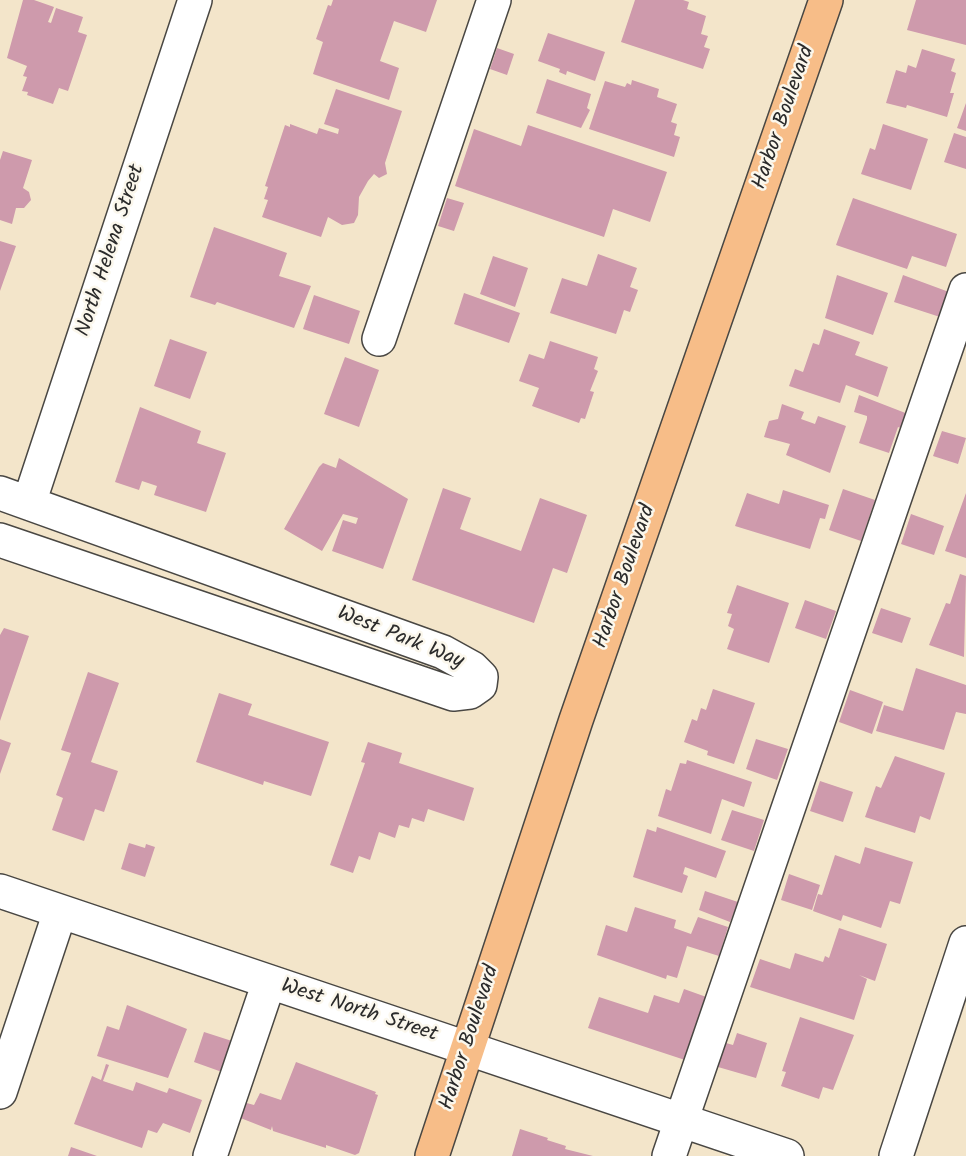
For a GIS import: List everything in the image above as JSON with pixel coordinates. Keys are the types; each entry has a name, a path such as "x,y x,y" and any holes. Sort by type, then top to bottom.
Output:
{"main road":[{"name":"Harbor Boulevard","path":"432,1156 576,720 826,0"}],"street":[{"name":"North Helena Street","path":"14,498 195,0"},
{"path":"379,339 494,0"},
{"path":"669,1156 966,290"},
{"name":"West Park Way","path":"0,540 453,694 470,692 480,686 481,677 472,668 443,652 14,498"},
{"name":"West North Street","path":"0,891 787,1156"},
{"path":"0,1092 60,912"},
{"path":"896,1156 966,944"},
{"path":"210,1156 269,982"}],"building":[{"path":"23,0 34,0 54,7 48,22 51,23 56,8 83,17 78,32 87,35 68,91 59,88 53,104 22,91 27,77 23,76 27,66 7,58"},
{"path":"333,0 437,0 426,32 394,21 380,61 399,68 389,100 313,74 323,42 316,39 328,5 331,6"},
{"path":"635,0 683,0 689,2 687,9 706,16 701,34 708,36 704,47 710,49 703,69 621,42"},
{"path":"916,0 966,0 966,45 907,30"},
{"path":"548,33 605,52 595,81 567,71 566,75 559,72 560,69 538,61"},
{"path":"497,48 514,54 507,75 490,69"},
{"path":"922,49 955,59 951,71 956,73 950,93 954,93 947,117 907,105 906,108 886,103 896,70 906,73 908,65 916,68"},
{"path":"547,79 591,94 587,108 590,110 581,128 536,113"},
{"path":"632,80 659,89 657,97 677,104 671,122 677,124 674,135 680,137 674,157 589,129 605,81 625,87 627,83 631,85"},
{"path":"336,89 402,111 385,163 387,174 379,178 374,174 368,181 359,197 358,215 354,223 342,225 328,217 321,237 262,217 268,200 264,199 268,187 265,186 285,125 290,127 290,124 317,134 319,128 338,134 339,129 324,124"},
{"path":"966,103 966,131 957,128"},
{"path":"883,124 928,139 911,190 861,174 870,148 875,150"},
{"path":"528,125 667,172 650,222 613,209 604,237 455,186 474,129 521,146"},
{"path":"954,133 966,137 966,169 944,162"},
{"path":"3,151 32,160 23,188 29,192 31,200 24,208 16,208 12,224 0,220 0,160"},
{"path":"447,198 464,203 454,231 438,226"},
{"path":"853,198 957,234 946,267 912,256 907,269 836,245"},
{"path":"214,227 287,253 279,276 311,286 294,328 217,302 215,305 190,297"},
{"path":"0,241 16,246 0,291"},
{"path":"598,254 637,268 630,287 638,290 630,312 624,310 616,334 550,313 562,278 587,286"},
{"path":"493,256 528,268 515,307 480,294"},
{"path":"837,275 888,293 873,335 825,318"},
{"path":"903,275 949,292 940,317 894,302"},
{"path":"464,293 520,313 509,343 454,324"},
{"path":"314,295 360,311 349,344 303,329"},
{"path":"824,329 860,342 855,355 888,367 878,397 846,385 840,403 789,386 795,369 803,372 813,343 819,345"},
{"path":"170,339 207,352 190,399 154,386"},
{"path":"550,341 598,357 594,369 598,371 590,391 594,392 585,419 581,418 579,423 532,406 539,388 519,381 529,354 544,359"},
{"path":"345,357 379,370 359,427 324,414"},
{"path":"859,395 908,414 903,429 898,427 889,453 859,443 867,416 854,412"},
{"path":"782,404 804,412 801,419 815,424 818,416 846,426 830,473 786,455 790,444 764,437 769,421 778,419"},
{"path":"140,407 201,431 197,443 226,453 206,512 154,495 157,486 142,481 139,490 115,482"},
{"path":"942,431 966,438 958,464 933,456"},
{"path":"339,458 408,499 383,569 332,551 343,520 356,524 358,518 343,514 322,551 284,529 319,467 323,463 336,468"},
{"path":"443,488 471,498 460,529 521,551 540,498 587,515 567,573 553,568 534,623 412,580"},
{"path":"843,489 875,500 861,541 829,530"},
{"path":"783,490 829,505 825,519 820,518 810,549 735,526 747,493 779,504"},
{"path":"966,493 966,558 945,551"},
{"path":"911,514 944,526 934,555 901,544"},
{"path":"960,574 966,576 964,657 929,645 946,603 950,604"},
{"path":"737,585 789,603 769,663 727,649 734,629 728,626 732,614 727,613"},
{"path":"805,600 836,611 826,639 795,628"},
{"path":"881,608 911,618 902,643 872,633"},
{"path":"4,628 29,636 0,721 0,635"},
{"path":"916,668 966,685 966,714 956,712 944,750 876,731 884,705 903,711"},
{"path":"88,672 119,683 91,762 118,771 104,812 95,809 84,841 52,830 63,798 56,795 71,753 61,750"},
{"path":"713,689 755,703 734,764 707,755 708,751 684,742 692,719 697,721 701,708 706,710"},
{"path":"850,690 883,702 872,734 839,722"},
{"path":"219,693 252,704 248,715 329,742 311,796 264,781 263,785 196,762"},
{"path":"0,739 11,743 0,774"},
{"path":"756,739 788,749 777,780 746,769"},
{"path":"368,742 402,753 399,763 474,788 464,821 428,809 424,822 412,818 409,828 399,825 395,838 379,832 370,860 359,856 353,873 330,865 365,763 361,762"},
{"path":"895,756 945,773 930,820 920,816 915,833 865,817 876,786 881,788"},
{"path":"687,760 752,782 744,807 722,799 711,834 658,816 666,789 671,791 680,763 686,764"},
{"path":"820,781 853,792 843,822 810,811"},
{"path":"732,810 764,820 754,851 721,840"},
{"path":"657,827 726,851 716,878 685,867 683,874 688,876 682,893 633,877 647,829 656,832"},
{"path":"129,843 145,848 146,844 155,847 145,877 121,869"},
{"path":"865,847 913,862 900,904 890,901 881,928 843,915 841,921 813,911 818,894 822,895 835,855 860,864"},
{"path":"789,874 820,885 812,910 781,900"},
{"path":"705,891 738,902 730,922 699,910"},
{"path":"635,907 676,920 674,928 691,934 698,917 728,927 719,956 687,946 677,978 667,975 666,979 597,955 606,925 627,932"},
{"path":"839,928 887,944 875,981 859,975 867,979 854,1020 750,987 760,959 790,969 795,953 823,962 825,956 829,958"},
{"path":"684,989 712,999 691,1062 588,1028 599,997 648,1013 654,995 679,1003"},
{"path":"127,1005 187,1029 168,1078 97,1056 107,1026 119,1030"},
{"path":"800,1017 854,1035 833,1090 823,1087 819,1099 781,1086 786,1072 782,1071"},
{"path":"204,1032 232,1041 222,1072 194,1062"},
{"path":"737,1033 767,1043 756,1078 718,1067 726,1043 733,1045"},
{"path":"296,1062 376,1092 375,1094 378,1095 359,1153 355,1155 326,1145 326,1148 273,1131 272,1126 271,1130 238,1117 243,1102 254,1105 260,1093 281,1100"},
{"path":"106,1064 109,1065 103,1081 133,1091 136,1082 167,1093 169,1088 202,1100 190,1133 163,1123 157,1133 148,1130 142,1148 74,1124 92,1076 101,1080"},
{"path":"520,1129 566,1146 565,1149 593,1156 512,1156"},
{"path":"71,1147 97,1156 68,1156"}]}
